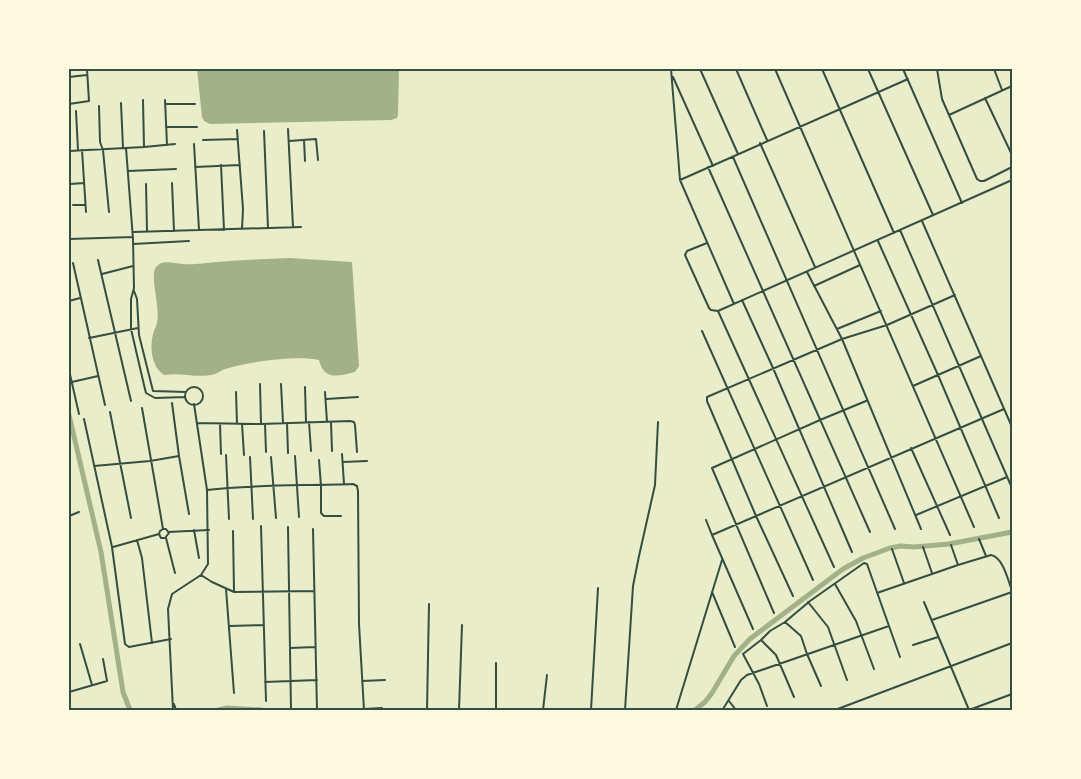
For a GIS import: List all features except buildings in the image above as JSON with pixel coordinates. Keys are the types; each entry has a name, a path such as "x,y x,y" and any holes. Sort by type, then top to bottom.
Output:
{"street":[{"path":"69,104 89,101 87,69"},
{"path":"671,69 680,180 734,304"},
{"path":"700,69 738,154"},
{"path":"736,69 767,140"},
{"path":"775,69 974,527"},
{"path":"822,69 894,233"},
{"path":"868,69 933,215"},
{"path":"904,69 962,202"},
{"path":"936,69 941,94 978,180 984,181 1012,167"},
{"path":"995,69 1002,90"},
{"path":"69,77 87,75"},
{"path":"672,75 713,166"},
{"path":"680,180 908,79"},
{"path":"949,115 1012,86"},
{"path":"985,98 1012,155"},
{"path":"143,100 144,147"},
{"path":"165,100 167,145"},
{"path":"121,103 133,237 134,288 137,299 138,328 152,391 186,392"},
{"path":"165,104 195,104"},
{"path":"99,106 100,142 109,212"},
{"path":"76,111 78,150"},
{"path":"166,127 197,127"},
{"path":"288,129 293,227"},
{"path":"237,130 243,209 242,229"},
{"path":"264,131 268,228"},
{"path":"203,140 238,138"},
{"path":"289,141 316,139 318,160"},
{"path":"304,140 305,161"},
{"path":"760,143 815,268"},
{"path":"69,151 175,144"},
{"path":"194,144 199,230"},
{"path":"82,150 86,212"},
{"path":"733,157 896,529"},
{"path":"221,165 224,230"},
{"path":"195,167 240,165"},
{"path":"708,167 870,532"},
{"path":"128,171 176,169"},
{"path":"707,244 688,251 685,255 708,308 718,311 1012,180"},
{"path":"70,184 84,183"},
{"path":"172,183 174,231"},
{"path":"146,184 147,232"},
{"path":"73,205 85,205"},
{"path":"922,220 1012,427"},
{"path":"132,232 301,227"},
{"path":"900,230 1012,488"},
{"path":"69,239 133,237"},
{"path":"878,240 999,518"},
{"path":"133,244 189,241"},
{"path":"98,260 131,401"},
{"path":"73,263 105,405"},
{"path":"814,286 861,264"},
{"path":"101,274 133,266"},
{"path":"807,272 842,339 866,401 892,456 921,529"},
{"path":"134,288 131,299 131,329 146,393 155,398 185,397"},
{"path":"793,596 756,516 706,398 708,395 842,339 887,325 955,295"},
{"path":"69,301 80,298"},
{"path":"742,300 852,552"},
{"path":"718,311 834,567"},
{"path":"837,329 881,311"},
{"path":"89,338 138,328"},
{"path":"702,330 813,580"},
{"path":"914,386 981,356"},
{"path":"69,370 78,414"},
{"path":"72,382 98,376"},
{"path":"260,384 261,424"},
{"path":"281,384 283,423"},
{"path":"192,387 201,391 202,398 198,404 188,402 185,397 186,392 192,387"},
{"path":"305,387 311,451"},
{"path":"236,392 237,424"},
{"path":"325,392 327,422"},
{"path":"326,399 358,397"},
{"path":"774,613 712,468 866,401"},
{"path":"172,403 189,514"},
{"path":"174,710 168,609 170,598 172,594 201,575 208,564 206,490 194,404"},
{"path":"142,408 163,529"},
{"path":"712,535 1004,408"},
{"path":"110,412 132,518"},
{"path":"84,419 112,547 125,644 129,647 171,639"},
{"path":"331,422 332,451"},
{"path":"197,423 354,422 357,452"},
{"path":"625,710 633,586 655,486 658,422"},
{"path":"287,423 288,453"},
{"path":"220,424 221,454"},
{"path":"242,424 244,455"},
{"path":"265,424 266,452"},
{"path":"911,448 950,535"},
{"path":"342,454 344,484"},
{"path":"226,455 229,519"},
{"path":"94,466 150,461 179,456"},
{"path":"295,456 299,517"},
{"path":"250,457 253,519"},
{"path":"271,457 276,518"},
{"path":"319,460 322,515 341,516"},
{"path":"342,462 366,461"},
{"path":"916,515 1007,476"},
{"path":"206,490 355,484 358,490 358,624 364,710 382,708"},
{"path":"69,516 79,512"},
{"path":"706,520 753,629"},
{"path":"262,526 262,592 266,700"},
{"path":"288,527 291,710"},
{"path":"163,529 166,529 168,532 208,530"},
{"path":"112,547 159,534 160,530 163,529"},
{"path":"194,530 199,558"},
{"path":"313,530 317,710"},
{"path":"233,531 234,592"},
{"path":"168,532 166,538 175,573"},
{"path":"159,534 162,538 166,538"},
{"path":"979,539 986,556"},
{"path":"136,540 142,558 152,643"},
{"path":"951,545 958,564"},
{"path":"923,547 932,573"},
{"path":"892,549 904,584"},
{"path":"877,592 986,556 994,556 999,559 1012,591 932,620"},
{"path":"676,710 722,559"},
{"path":"767,706 743,654 808,602 866,563 868,564 900,657"},
{"path":"201,575 234,592 314,590"},
{"path":"835,584 852,612 874,669"},
{"path":"591,710 598,588"},
{"path":"226,589 234,693"},
{"path":"712,592 735,647"},
{"path":"808,602 828,627 847,680"},
{"path":"924,602 969,710 1012,694"},
{"path":"427,710 429,604"},
{"path":"784,622 801,636 821,686"},
{"path":"459,710 462,624"},
{"path":"229,626 264,625"},
{"path":"723,709 742,680 753,673 889,626"},
{"path":"913,645 938,638"},
{"path":"761,640 776,655 794,697"},
{"path":"835,710 1012,643"},
{"path":"80,644 92,685"},
{"path":"290,648 316,647"},
{"path":"69,692 108,680 102,659"},
{"path":"496,663 496,710"},
{"path":"543,710 547,675"},
{"path":"265,682 317,680"},
{"path":"362,681 385,680"},
{"path":"729,701 736,710"}],"shaded area":[{"path":"197,69 399,69 398,115 397,118 391,120 210,124 204,121 202,117"},
{"path":"290,258 352,262 359,366 355,372 332,375 324,371 319,360 298,358 246,364 208,375 164,375 159,371 153,359 152,338 158,313 154,274 155,269 161,263 192,264"}],"waterway":[{"path":"69,415 101,552 123,692 130,710"},
{"path":"695,710 712,693 734,656 750,639 843,569 863,558 890,548 949,544 1012,532"},
{"path":"218,710 227,708 262,710"}]}
